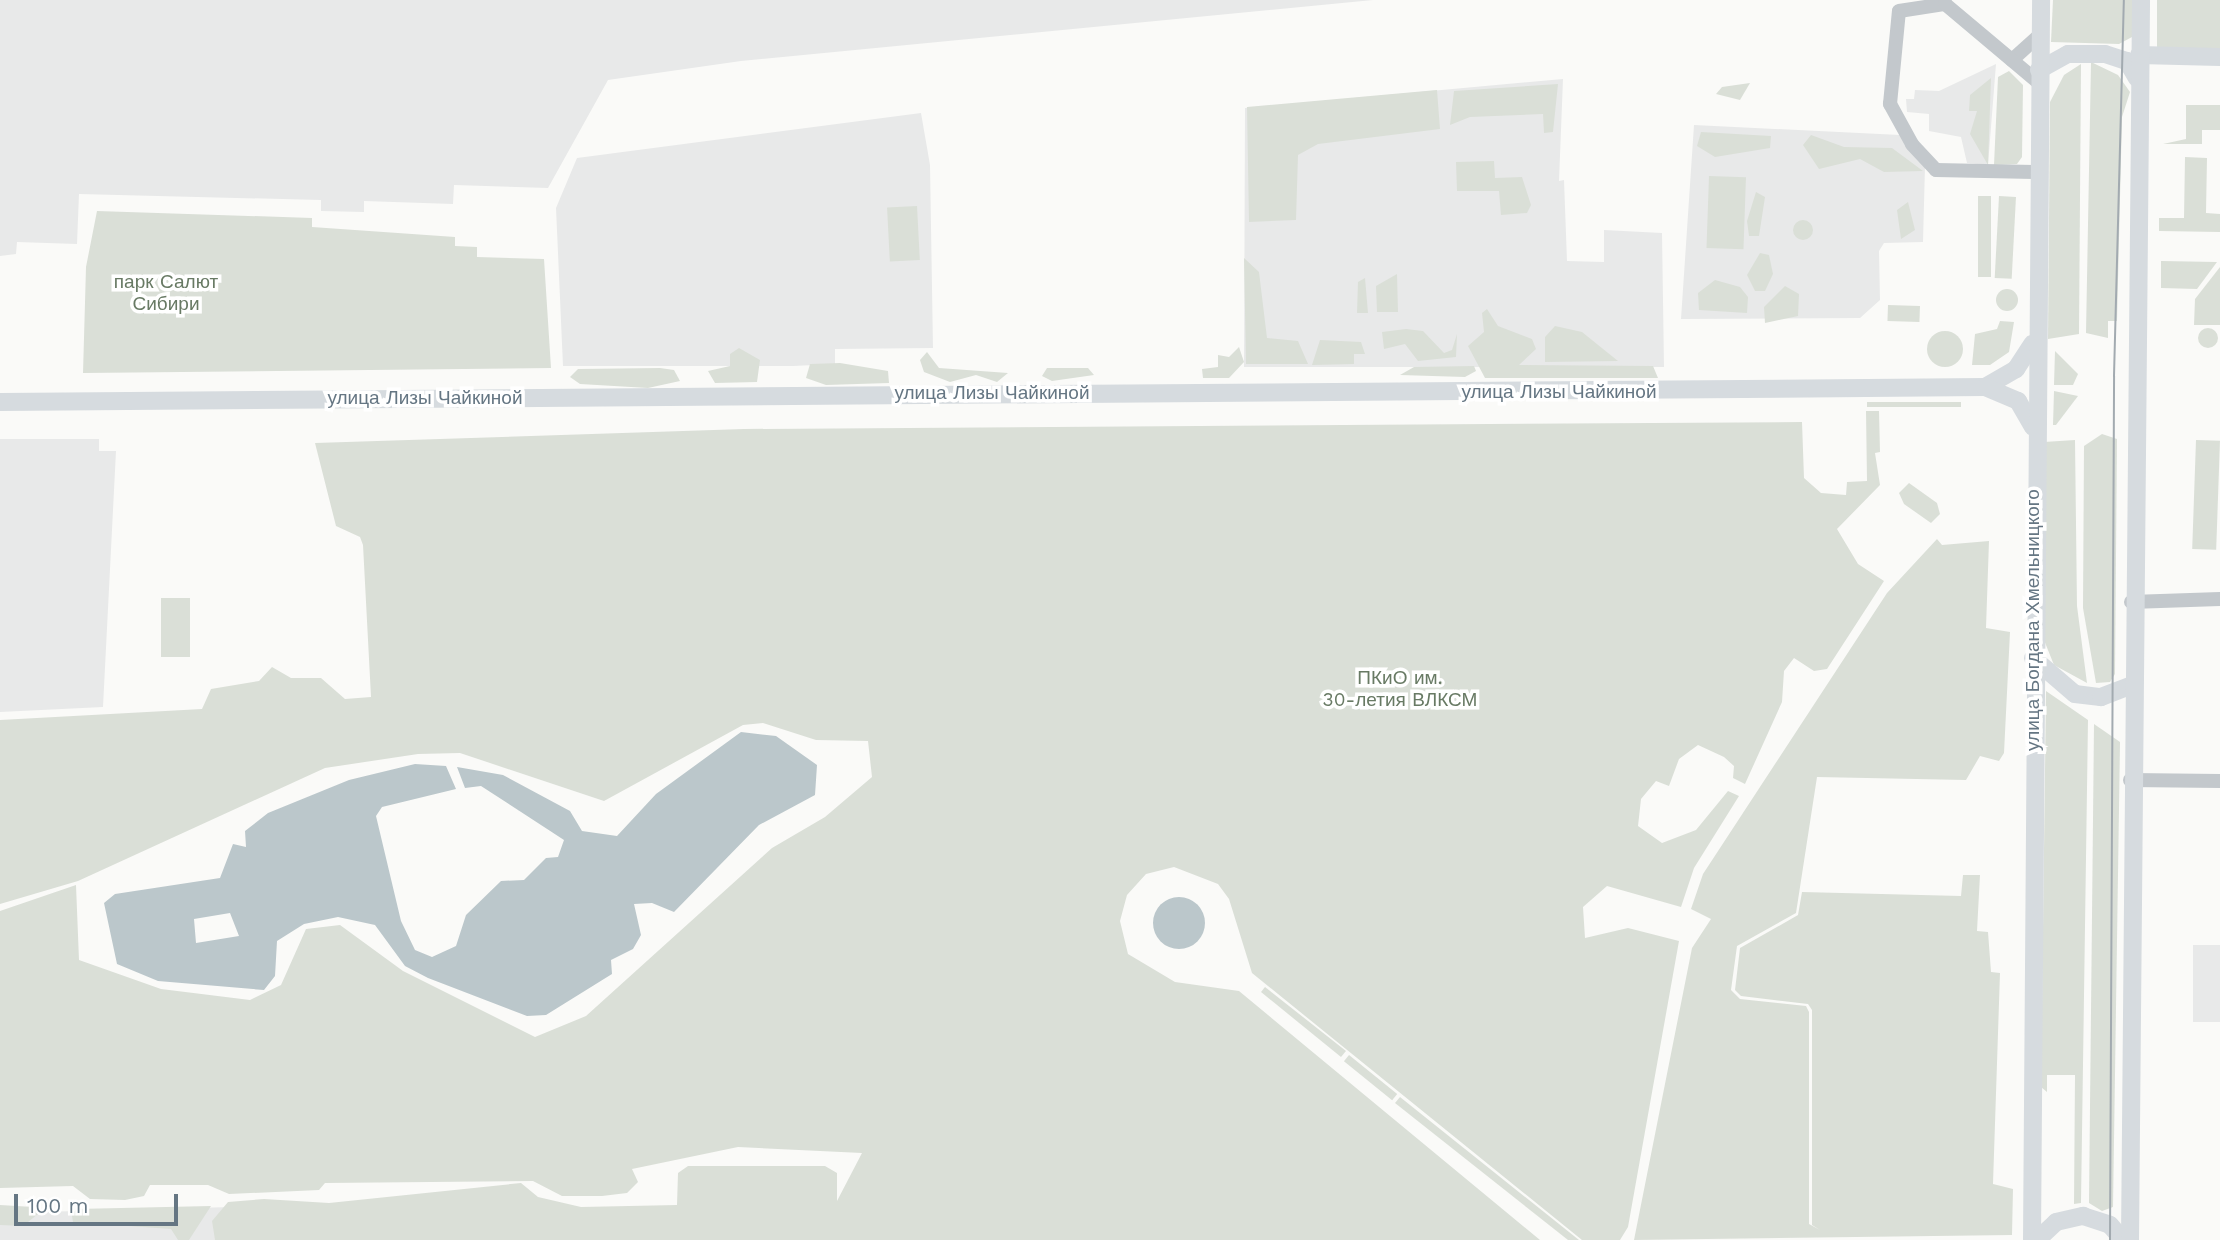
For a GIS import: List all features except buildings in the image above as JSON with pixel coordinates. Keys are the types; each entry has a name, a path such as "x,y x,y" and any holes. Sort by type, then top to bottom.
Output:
{"main road":[{"name":"улица Богдана Хмельницкого","path":"2032,1240 2033,427 2041,0"},
{"path":"2130,1240 2130,686 2138,55 2141,0"},
{"path":"2038,76 2068,54 2105,54 2127,61 2138,82"},
{"path":"2138,55 2220,57"},
{"path":"1985,387 2016,369 2034,340"},
{"path":"1985,387 2018,401 2033,427"},
{"name":"улица Лизы Чайкиной","path":"0,402 1985,387"},
{"path":"2033,658 2075,694 2101,697 2130,686"},
{"path":"2037,1240 2056,1222 2083,1216 2110,1225 2123,1240"}],"street":[{"path":"2037,172 1936,170 1900,125 1891,104 1895,21 1905,6 1943,2 2012,60 2038,76"},
{"path":"2012,60 2040,35"},
{"path":"2131,602 2220,599"},
{"path":"2130,780 2220,781"}],"shaded area":[{"path":"0,0 1373,0 741,61 608,80 548,188 454,185 453,204 364,201 364,212 321,211 321,200 79,194 77,244 17,242 16,254 0,256"},
{"path":"1996,64 1988,165 1967,163 1961,137 1929,131 1929,114 1907,112 1906,99 1914,99 1915,90 1939,91"},
{"path":"1563,79 1559,181 1564,180 1567,261 1604,262 1604,230 1662,233 1664,367 1244,367 1245,108"},
{"path":"921,113 930,165 933,348 835,349 835,364 563,366 556,208 577,158"},
{"path":"1694,125 1900,135 1925,166 1923,242 1884,243 1879,251 1880,300 1860,318 1681,319"},
{"path":"0,439 99,439 99,451 116,451 103,707 0,712"},
{"path":"741,732 776,736 817,765 815,795 759,825 674,912 652,903 634,904 641,935 633,949 611,960 612,974 546,1015 527,1016 428,978 405,966 375,925 338,917 304,924 277,941 275,976 264,990 158,981 117,964 104,903 115,894 220,878 233,844 246,847 245,831 268,813 349,780 415,764 446,766 456,789 382,807 376,816 401,921 415,950 432,957 456,946 466,915 501,881 524,880 546,858 558,857 564,840 481,786 465,788 457,767 503,775 570,811 582,831 617,836 656,794","holes":["230,913 239,936 196,943 194,919"]},
{"path":"1179,897 1198,904 1205,923 1198,942 1179,949 1160,942 1153,923 1160,904"},
{"path":"2193,945 2220,945 2220,1022 2193,1022"},
{"path":"232,1207 231,1240 0,1240 0,1213"}],"green space":[{"path":"2053,0 2134,0 2132,37 2119,44 2051,42"},
{"path":"2157,0 2220,0 2220,49 2157,49"},
{"path":"2091,62 2118,75 2130,92 2122,117 2117,321 2108,321 2108,338 2086,333"},
{"path":"2081,64 2079,334 2048,339 2050,102 2064,75"},
{"path":"2009,71 2023,85 2022,157 2017,164 1994,165 1998,77"},
{"path":"1991,78 1988,165 1970,134 1977,111 1969,111 1970,95"},
{"path":"1750,83 1740,100 1716,94 1722,87"},
{"path":"1558,84 1553,132 1544,133 1543,114 1470,117 1450,125 1454,91"},
{"path":"1437,90 1440,129 1318,144 1298,155 1296,220 1249,222 1247,107"},
{"path":"2186,105 2220,105 2220,130 2202,130 2202,144 2163,144 2186,139"},
{"path":"1701,132 1771,136 1770,148 1715,157 1697,146"},
{"path":"1811,135 1844,147 1892,148 1923,171 1884,172 1860,159 1819,169 1803,145"},
{"path":"2185,157 2207,158 2206,213 2220,214 2220,232 2159,231 2159,218 2184,218"},
{"path":"1494,161 1495,178 1522,177 1531,205 1527,213 1501,215 1499,191 1457,191 1456,162"},
{"path":"1709,176 1746,177 1743,249 1706,248"},
{"path":"1756,192 1765,197 1759,236 1749,236 1747,221"},
{"path":"1978,196 1991,196 1991,277 1978,277"},
{"path":"1999,196 2016,197 2012,279 1995,278"},
{"path":"1908,202 1915,230 1901,239 1897,210"},
{"path":"917,206 920,260 890,261 887,208"},
{"name":"парк Салют Сибири","path":"97,211 312,218 312,227 455,237 455,246 477,247 477,257 544,259 551,368 83,373 86,267"},
{"path":"1803,220 1810,223 1813,230 1810,237 1803,240 1796,237 1793,230 1796,223"},
{"path":"1760,253 1769,255 1773,274 1765,291 1755,291 1747,275"},
{"path":"1244,258 1259,272 1267,338 1298,341 1308,364 1246,364"},
{"path":"2161,261 2217,262 2197,289 2161,288"},
{"path":"2220,267 2220,325 2194,325 2195,299"},
{"path":"1397,274 1398,312 1377,312 1376,286"},
{"path":"1365,278 1368,313 1357,313 1358,282"},
{"path":"1715,280 1740,287 1748,297 1747,313 1699,310 1698,293"},
{"path":"1785,286 1799,294 1798,316 1765,323 1764,307"},
{"path":"2007,289 2015,292 2018,300 2015,308 2007,311 1999,308 1996,300 1999,292"},
{"path":"1888,305 1920,306 1919,322 1887,321"},
{"path":"1487,309 1498,326 1532,339 1536,349 1519,365 1653,366 1658,378 1485,378 1468,346 1484,332 1482,313"},
{"path":"2000,321 2014,322 2009,352 1990,365 1972,365 1975,334 1997,329"},
{"path":"1555,326 1582,332 1618,361 1545,362 1545,337"},
{"path":"2204,328 2212,328 2218,338 2212,348 2204,348 2198,342 2198,334"},
{"path":"1406,329 1423,331 1444,353 1452,350 1457,334 1456,357 1418,361 1405,344 1384,349 1382,332"},
{"path":"1945,331 1957,337 1963,349 1957,361 1945,367 1933,361 1927,349 1933,337"},
{"path":"1320,340 1361,342 1365,354 1354,354 1354,364 1312,365"},
{"path":"1239,347 1244,362 1229,378 1203,378 1202,369 1218,367 1218,355 1229,357"},
{"path":"739,348 760,360 757,382 715,383 708,371 730,366 730,354"},
{"path":"2055,351 2078,374 2073,385 2054,385"},
{"path":"927,352 939,368 1008,373 997,382 976,375 950,382 924,372 920,360"},
{"path":"840,363 888,371 889,383 826,385 806,378 810,364"},
{"path":"1474,366 1476,371 1465,377 1400,375 1414,367"},
{"path":"1047,368 1088,368 1094,375 1052,381 1042,376"},
{"path":"578,369 674,370 680,381 648,388 580,384 570,377"},
{"path":"2054,391 2078,396 2056,425 2053,425"},
{"path":"1867,402 1961,402 1961,407 1867,407"},
{"name":"ПКиО им. 30-летия ВЛКСМ","path":"1866,411 1879,411 1880,452 1875,453 1880,485 1837,529 1858,564 1884,581 1827,669 1814,671 1794,658 1784,671 1782,702 1745,784 1733,778 1734,766 1724,757 1698,745 1679,759 1669,786 1656,781 1641,799 1638,826 1662,843 1696,830 1728,791 1739,796 1694,868 1681,907 1607,886 1583,907 1585,938 1628,928 1679,941 1628,1227 1620,1240 1582,1240 1252,973 1229,899 1218,884 1174,867 1146,874 1127,895 1120,921 1128,954 1175,982 1239,991 1540,1240 215,1240 212,1221 228,1202 264,1199 329,1203 521,1183 538,1197 581,1207 677,1205 678,1173 688,1166 825,1166 837,1173 837,1201 862,1153 738,1147 632,1169 638,1182 627,1193 602,1196 562,1196 533,1181 325,1183 319,1190 229,1194 208,1185 150,1185 144,1196 125,1200 90,1199 73,1186 0,1188 0,911 76,885 79,960 161,989 250,1000 281,985 306,929 340,925 403,971 535,1037 586,1016 772,848 825,817 872,777 868,741 816,740 763,723 743,725 604,801 460,753 418,754 325,768 78,881 0,904 0,720 202,709 211,689 259,681 272,667 291,678 321,678 345,699 371,697 363,545 360,537 336,526 315,443 744,429 1802,422 1804,478 1821,493 1846,495 1847,482 1867,481"},
{"path":"2102,434 2117,439 2115,674 2110,682 2096,683 2083,608 2084,446"},
{"path":"2075,440 2077,606 2087,683 2054,665 2044,640 2044,442"},
{"path":"2196,440 2220,441 2216,550 2192,549"},
{"path":"1909,483 1937,503 1940,514 1931,523 1904,504 1899,493"},
{"path":"1937,539 1942,545 1989,541 1986,628 2010,632 2004,753 1999,761 1980,756 1966,780 1817,777 1796,913 1737,946 1731,990 1740,999 1806,1006 1809,1012 1809,1224 1820,1230 1812,1225 1812,1010 1808,1004 1741,996 1735,990 1740,948 1798,915 1802,892 1961,896 1963,875 1980,875 1977,931 1988,932 1991,972 2000,973 1993,1184 2013,1189 2012,1235 1634,1240 1692,948 1711,919 1691,909 1703,874 1887,593"},
{"path":"161,598 190,598 190,657 161,657"},
{"path":"2046,691 2088,720 2081,1203 2074,1204 2075,1075 2047,1075 2047,1092 2041,1087"},
{"path":"2094,724 2120,742 2113,1207 2102,1211 2089,1203"},
{"path":"1265,987 1346,1051 1341,1057 1261,992"},
{"path":"1349,1055 1397,1094 1392,1100 1344,1061"},
{"path":"1400,1097 1579,1240 1568,1240 1395,1103"},
{"path":"0,1205 33,1207 38,1214 23,1226 0,1225"},
{"path":"211,1206 189,1240 178,1240 171,1229 73,1222 72,1216 76,1209"}],"tram line":[{"path":"2110,1240 2114,376 2124,0"}]}
